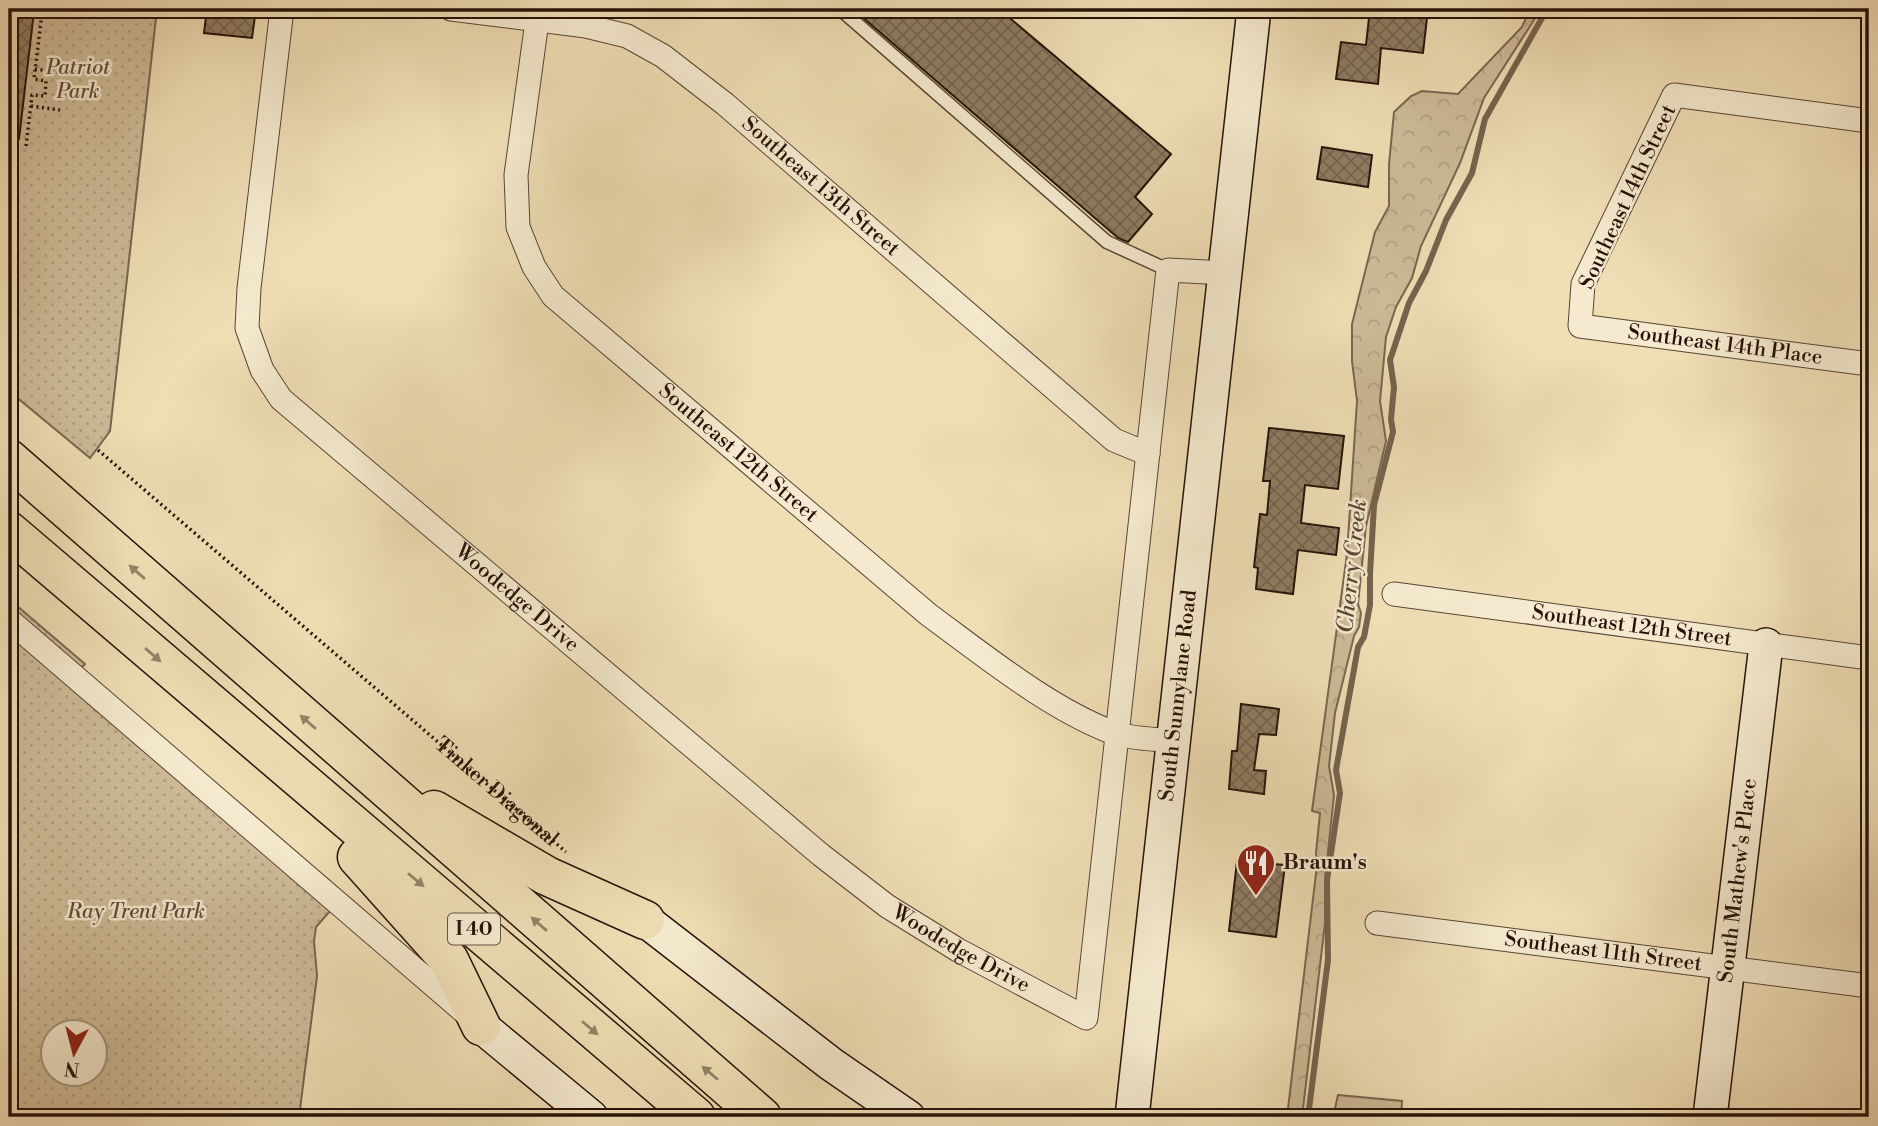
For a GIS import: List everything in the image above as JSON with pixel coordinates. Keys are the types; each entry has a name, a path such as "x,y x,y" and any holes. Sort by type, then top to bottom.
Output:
{"highway":[{"name":"I 40","path":"9,459 762,1117"},
{"name":"I 40","path":"9,531 696,1117"},
{"path":"252,741 444,952 481,1027"},
{"path":"359,767 547,876 645,920"}],"main road":[{"name":"South Sunnylane Road","path":"1132,1117 1254,9"},
{"name":"South Mathew's Place","path":"1710,1117 1766,645"},
{"path":"645,920 831,1065 908,1117"},
{"path":"481,1027 591,1117"}],"street":[{"name":"Woodedge Drive","path":"282,9 249,288 247,328 262,370 281,399 821,855 887,906 958,950 1086,1017 1117,734"},
{"name":"Southeast 13th Street","path":"451,9 586,26 627,36 663,57 724,104 1114,439 1148,454"},
{"name":"Southeast 12th Street","path":"537,21 516,175 518,227 534,267 553,296 929,615 995,664 1070,712 1117,734 1173,741"},
{"name":"Southeast 14th Street","path":"1580,326 1583,284 1674,96 1869,121"},
{"path":"1117,734 1168,270 1225,273"},
{"name":"Southeast 14th Place","path":"1580,326 1869,363"},
{"name":"Southeast 12th Street","path":"1394,594 1869,658"},
{"path":"9,620 481,1027"},
{"name":"Southeast 11th Street","path":"1377,923 1727,970 1869,986"}],"lane":[{"path":"841,9 1107,242 1168,270"}],"path":[{"path":"37,9 42,13"},
{"path":"26,146 32,95 45,96 48,83 34,79 42,13 47,9"},
{"path":"35,69 64,73"},
{"path":"30,106 60,110"},
{"name":"Tinker Diagonal","path":"98,450 571,856"}],"green space":[{"name":"Patriot Park","path":"9,9 157,9 110,431 90,458 9,391"},
{"path":"1530,9 1541,9 1484,98 1460,163 1421,246 1412,278 1396,307 1386,337 1380,401 1386,441 1366,526 1358,604 1361,613 1359,627 1354,636 1335,713 1329,766 1334,795 1325,880 1325,923 1302,1117 1287,1117 1317,865 1320,813 1312,811 1347,554 1357,401 1352,361 1352,324 1375,232 1389,206 1389,164 1394,112 1411,96 1422,91 1458,94 1522,27"},
{"name":"Ray Trent Park","path":"9,599 85,664 67,683 330,911 316,927 314,941 317,976 299,1117 9,1117"},
{"path":"1338,1095 1402,1101 1401,1117 1333,1117"}],"building":[{"path":"17,9 34,11 19,139 9,138 9,32 10,19 15,19"},
{"path":"207,9 256,9 252,38 204,33"},
{"path":"853,9 999,9 1171,154 1135,197 1152,214 1128,242 1118,238"},
{"path":"1370,9 1428,9 1423,53 1381,48 1378,84 1336,79 1341,42 1366,45"},
{"path":"1322,147 1372,155 1368,187 1317,179"},
{"path":"1269,428 1344,436 1338,489 1305,485 1301,523 1339,528 1336,555 1298,550 1293,594 1256,589 1258,568 1254,567 1260,514 1267,515 1270,481 1263,481"},
{"path":"1241,704 1279,709 1276,735 1259,734 1254,770 1266,771 1264,794 1229,789 1232,751 1237,751"},
{"path":"1237,861 1285,865 1276,937 1229,931"}],"waterway":[{"name":"Cherry Creek","path":"1308,1117 1328,960 1327,880 1340,793 1336,770 1358,647 1364,637 1370,605 1374,505 1393,432 1391,419 1394,387 1390,360 1409,303 1426,271 1446,220 1472,173 1485,119 1547,9"}],"place":[{"name":"Braum's","path":"1256,897"}]}
